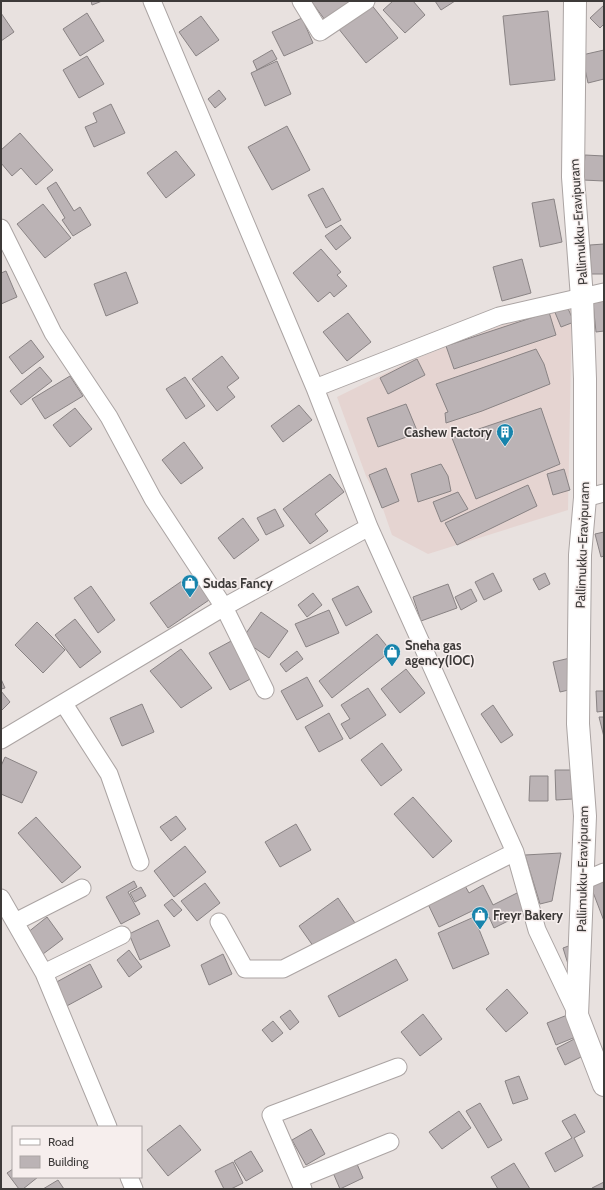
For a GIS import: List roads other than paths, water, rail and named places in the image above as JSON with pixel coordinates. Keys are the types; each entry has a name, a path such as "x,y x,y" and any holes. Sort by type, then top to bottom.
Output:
{"main road":[{"name":"Pallimukku-Eravipuram","path":"575,1 573,177 582,298 585,379 594,495 580,555 578,724 585,816 577,1015 604,1085"}],"street":[{"path":"152,1 315,388 369,527 515,852 537,930 577,1015"},
{"path":"301,1 320,32 366,1"},
{"path":"1,228 53,333 109,417 153,499 224,606 265,690"},
{"path":"315,388 499,316 604,292"},
{"path":"1,740 64,704 224,606 369,527"},
{"path":"64,704 109,774 140,862"},
{"path":"218,922 245,969 282,969 515,852"},
{"path":"583,881 604,872"},
{"path":"15,922 82,888"},
{"path":"1,898 44,973 108,1126"},
{"path":"44,973 122,935"},
{"path":"390,1142 301,1184 271,1115 398,1067"},
{"path":"129,1178 134,1189"}],"place":[{"name":"Cashew Factory","path":"505,447"},
{"name":"Sudas Fancy","path":"190,598"},
{"name":"Sneha gas agency(IOC)","path":"392,667"},
{"name":"Freyr Bakery","path":"480,930"}]}
